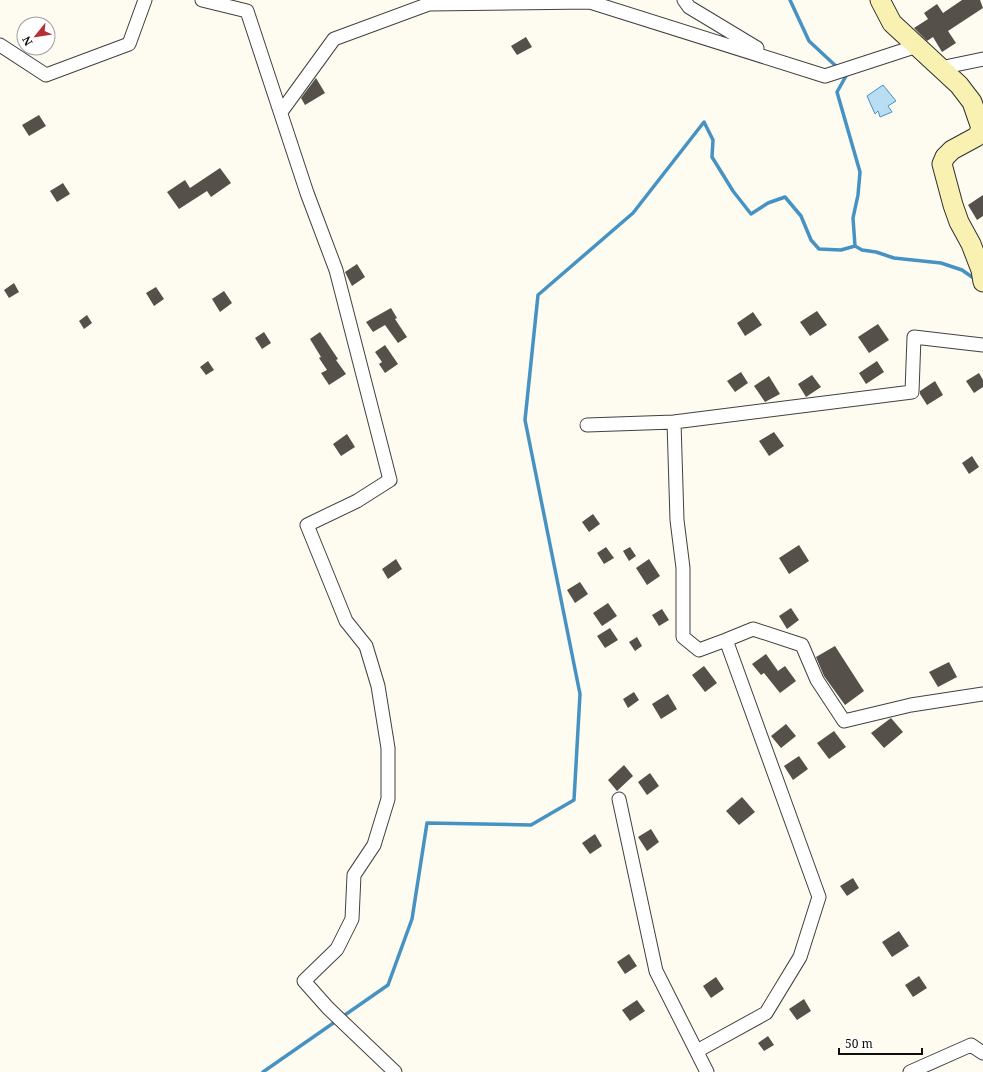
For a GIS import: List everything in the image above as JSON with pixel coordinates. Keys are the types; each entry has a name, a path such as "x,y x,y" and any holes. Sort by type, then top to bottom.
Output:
{"street":[{"path":"0,45 46,75 129,44 145,0"},
{"path":"202,0 247,10 307,193 336,270 390,480 357,501 308,525 346,621 366,646 376,679 388,748 388,799 374,845 354,875 352,919 338,950 304,981 328,1008 395,1072"},
{"path":"684,0 689,7 776,59"},
{"path":"880,0 892,23 959,85 972,102 981,128 976,137 952,150 945,157 942,164 952,205 971,244 981,270 983,282"},
{"path":"281,112 334,39 429,4 590,2 776,59 825,76 917,46"},
{"path":"940,68 983,59"},
{"path":"587,425 674,422 912,392 914,337 983,345"},
{"path":"674,422 676,520 684,568 683,637 699,650 753,629 802,645 817,680 844,721 911,705 983,694"},
{"path":"697,1051 766,1013 800,958 819,897 726,640"},
{"path":"619,799 656,971 707,1072"},
{"path":"910,1072 971,1045 983,1053"}],"water":[{"path":"883,85 896,101 888,106 892,112 880,117 878,111 875,114 867,96"}],"building":[{"path":"962,0 980,0 983,8 948,31 956,43 942,52 933,37 927,41 914,28 928,19 924,13 937,4 943,13"},
{"path":"526,37 532,47 517,55 511,46"},
{"path":"316,78 325,93 305,105 301,98"},
{"path":"39,115 46,126 29,136 22,125"},
{"path":"220,168 231,183 211,197 207,191 179,209 167,192 185,180 190,188"},
{"path":"63,183 70,194 57,202 50,191"},
{"path":"983,195 983,216 977,220 968,205"},
{"path":"357,264 365,277 352,286 345,272"},
{"path":"14,283 19,292 9,298 4,290"},
{"path":"156,287 164,299 154,306 146,293"},
{"path":"224,291 232,303 220,312 212,299"},
{"path":"391,308 397,318 395,319 407,337 398,343 385,325 373,332 366,322"},
{"path":"817,311 827,325 810,336 800,322"},
{"path":"753,312 762,325 745,336 737,323"},
{"path":"87,315 92,323 84,329 79,321"},
{"path":"878,324 889,340 869,353 858,337"},
{"path":"264,332 271,343 262,349 255,338"},
{"path":"320,332 346,374 329,385 321,373 327,370 319,358 321,357 310,339"},
{"path":"385,345 398,364 385,373 379,364 382,362 375,352"},
{"path":"208,361 214,370 206,375 200,367"},
{"path":"877,361 884,372 866,384 859,373"},
{"path":"741,372 748,383 735,392 727,381"},
{"path":"979,373 983,380 983,387 974,393 966,381"},
{"path":"812,375 821,387 806,397 798,384"},
{"path":"769,376 780,394 765,402 754,386"},
{"path":"935,381 943,395 927,405 920,394 920,391"},
{"path":"774,432 784,446 769,456 759,441"},
{"path":"347,434 355,447 341,456 333,444"},
{"path":"972,456 979,467 969,474 962,463"},
{"path":"593,514 600,524 589,532 582,522"},
{"path":"799,545 809,561 789,574 779,558"},
{"path":"606,547 614,558 604,564 597,553"},
{"path":"630,547 636,556 629,561 623,551"},
{"path":"396,559 402,569 388,579 382,569"},
{"path":"649,559 660,576 647,585 636,568"},
{"path":"580,582 588,594 575,603 567,590"},
{"path":"608,603 617,616 602,626 593,613"},
{"path":"791,608 799,620 787,629 779,616"},
{"path":"662,609 669,620 659,626 652,615"},
{"path":"610,628 618,640 605,648 597,636"},
{"path":"637,637 642,646 635,651 629,642"},
{"path":"835,646 864,691 845,705 824,676 816,657"},
{"path":"766,654 778,671 785,666 796,681 780,693 764,673 761,675 752,664"},
{"path":"949,662 957,677 938,687 929,672"},
{"path":"704,666 717,683 705,692 692,675"},
{"path":"634,692 639,700 628,708 623,699"},
{"path":"668,694 677,709 661,719 652,704"},
{"path":"891,718 903,732 884,748 871,733"},
{"path":"786,724 796,736 781,748 771,736"},
{"path":"834,731 846,747 829,759 817,743"},
{"path":"799,756 808,769 793,780 784,766"},
{"path":"624,765 633,776 617,791 608,780"},
{"path":"650,773 659,786 647,795 638,782"},
{"path":"742,797 755,812 739,825 726,811"},
{"path":"651,829 659,842 647,851 638,837"},
{"path":"595,834 602,846 590,854 582,843"},
{"path":"853,878 859,888 847,896 840,886"},
{"path":"899,931 909,946 892,957 882,942"},
{"path":"629,954 637,966 625,974 617,962"},
{"path":"919,976 927,988 913,997 905,985"},
{"path":"716,977 724,989 711,998 703,986"},
{"path":"804,999 811,1011 797,1020 789,1009"},
{"path":"637,1000 645,1011 630,1021 622,1010"},
{"path":"768,1036 774,1045 764,1051 758,1043"}],"waterway":[{"path":"790,0 809,41 838,68"},
{"path":"843,73 846,76 837,92 860,172 858,195 853,218 855,246"},
{"path":"263,1072 388,985 412,919 427,823 531,825 574,800 580,694 525,420 538,295 633,213 704,122 713,140 712,157 733,191 751,214 768,203 785,197 801,216 811,240 819,249 841,250 855,246 862,250 876,252 894,258 941,263 962,270 976,278"}]}
